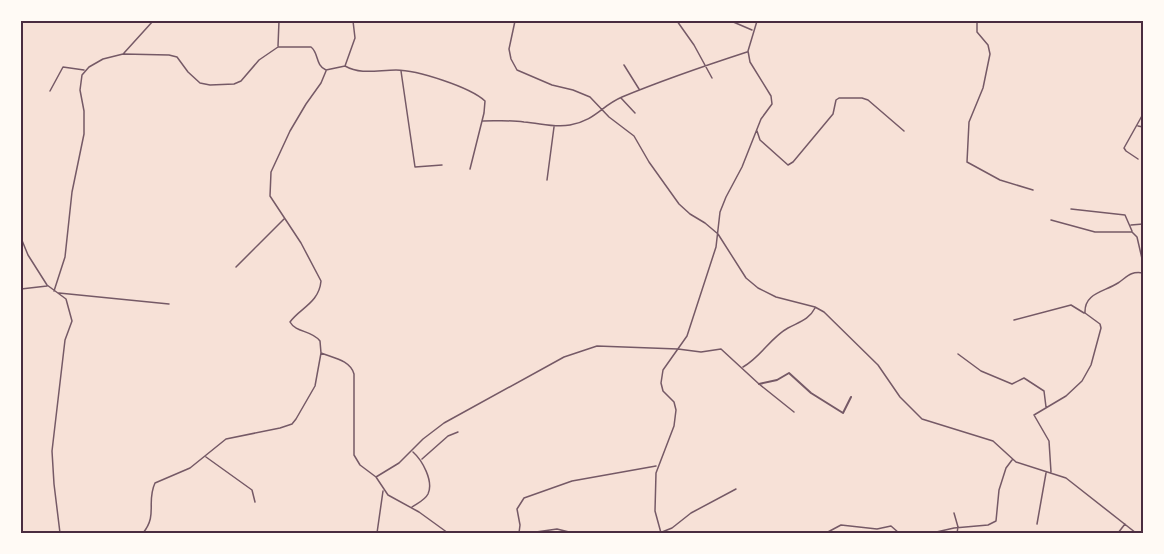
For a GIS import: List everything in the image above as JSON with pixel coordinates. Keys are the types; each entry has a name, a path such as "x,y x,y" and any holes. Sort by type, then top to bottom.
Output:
{"street":[{"path":"123,54 153,21"},
{"path":"278,47 279,21"},
{"path":"345,66 355,38 353,21"},
{"path":"515,21 509,49 517,70 552,85 586,95 634,136 649,162 679,204 718,234 746,278 758,288 776,297 815,307 831,318 879,365 900,397 915,414 926,421 993,441 1013,459 1066,478 1136,533"},
{"path":"677,21 712,78"},
{"path":"731,21 753,31"},
{"path":"736,489 691,513 672,528 661,533 655,511 657,465 674,426 676,410 674,402 663,391 661,377 667,362 678,349 690,328 716,247 720,212 742,167 756,130 772,100 750,62 748,51 757,21"},
{"path":"977,21 977,32 988,45 990,54 983,88 969,122 967,162 1000,180 1033,190"},
{"path":"54,291 68,242 72,192 84,134 80,82 85,70 103,59 123,54 169,55 177,57 200,83 234,84 241,81 260,60 278,47 311,46 315,50 318,64 326,70 345,66 354,71 364,72 401,70 443,81 483,98 486,104 470,169"},
{"path":"482,121 524,122 554,126 578,123 590,119 621,98 748,51"},
{"path":"624,65 640,90"},
{"path":"50,91 63,67 85,70"},
{"path":"143,533 152,516 150,494 155,483 190,468 229,437 292,424 313,393 321,353 320,340 316,336 293,327 290,322 312,303 321,285 318,275 270,196 271,172 290,131 321,83 326,70"},
{"path":"401,70 414,167 442,165"},
{"path":"621,98 635,113"},
{"path":"756,130 760,140 788,165 833,114 836,100 839,98 868,100 904,131"},
{"path":"1138,159 1126,152 1124,148 1143,114"},
{"path":"547,180 554,126"},
{"path":"1137,126 1143,126"},
{"path":"1071,209 1125,215 1139,242 1143,263"},
{"path":"236,267 285,219"},
{"path":"1051,220 1095,232 1132,232"},
{"path":"1130,225 1143,224"},
{"path":"21,238 28,255 47,285 66,299 72,321 65,340 52,451 60,533"},
{"path":"1085,313 1085,305 1095,293 1117,284 1127,274 1143,273"},
{"path":"21,289 47,285"},
{"path":"58,293 170,304"},
{"path":"1014,320 1071,305 1101,326 1088,373 1076,388 1033,416 1049,441 1051,473"},
{"path":"742,368 758,357 784,331 808,318 815,307"},
{"path":"376,477 395,466 444,423 564,357 597,346 701,352 721,349 794,412"},
{"path":"321,353 346,363 352,368 354,374 354,455 360,465 376,477 383,490 392,498 412,508 448,533"},
{"path":"958,354 981,371 1012,384 1024,378 1044,391 1046,408"},
{"path":"759,384 777,380 789,373 811,393 843,413 851,397"},
{"path":"421,460 444,440 458,432"},
{"path":"412,451 421,460 429,491 412,508"},
{"path":"205,457 252,490 255,502"},
{"path":"932,533 996,522 999,490 1006,468 1013,459"},
{"path":"519,533 517,509 524,498 588,477 657,465"},
{"path":"1037,524 1047,472"},
{"path":"377,533 383,490"},
{"path":"954,513 958,527 957,533"},
{"path":"1119,533 1125,523"},
{"path":"826,533 841,525 877,530 891,526 898,533"},
{"path":"529,533 557,529 573,533"},
{"path":"456,533 462,533"}]}
